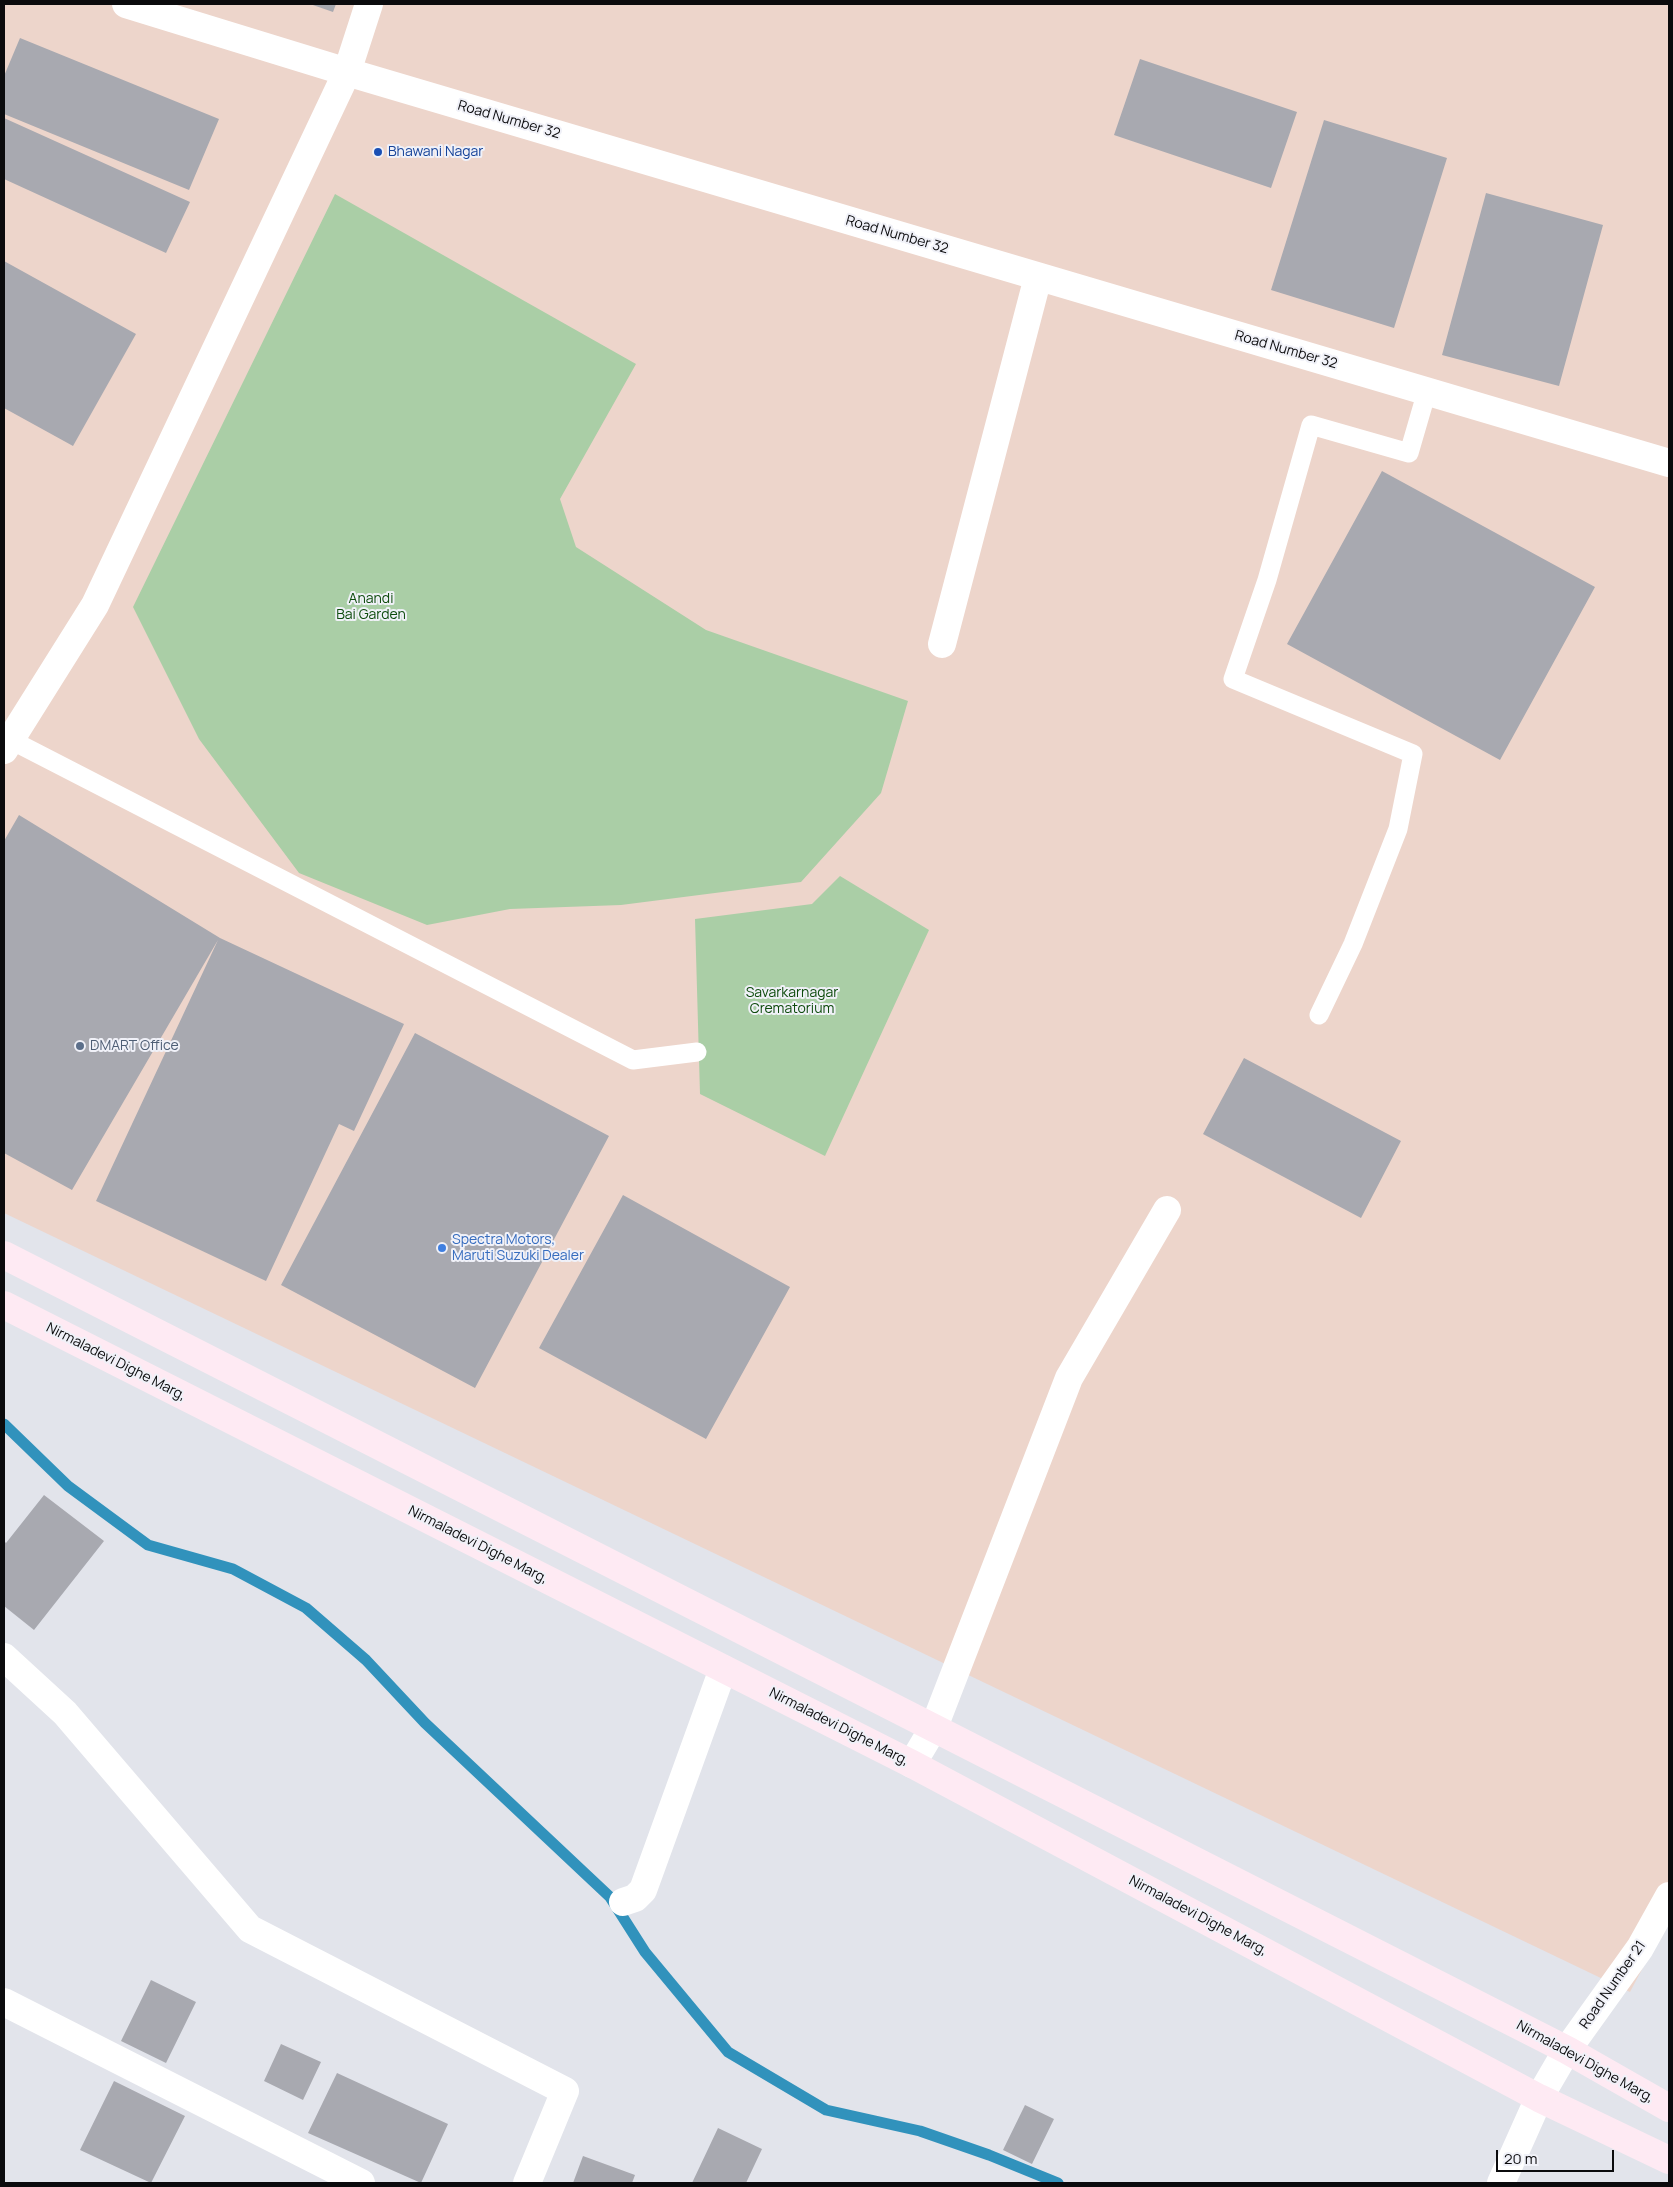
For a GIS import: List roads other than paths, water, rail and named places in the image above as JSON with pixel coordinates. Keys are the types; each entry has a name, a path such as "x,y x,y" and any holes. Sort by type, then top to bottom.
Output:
{"main road":[{"name":"Nirmaladevi Dighe Marg,","path":"6,1260 934,1727 1567,2050 1669,2108"},
{"name":"Nirmaladevi Dighe Marg,","path":"4,1305 912,1764 1539,2098 1669,2160"}],"street":[{"name":"Road Number 32","path":"126,4 347,72 1669,463"},
{"path":"8,745 95,605 347,72 369,4"},
{"path":"942,644 1038,277"},
{"path":"912,1764 934,1727 1069,1378 1167,1210"},
{"path":"4,1657 65,1713 250,1929 566,2091 527,2183"},
{"path":"623,1902 635,1898 643,1890 722,1668"},
{"name":"Road Number 21","path":"1501,2183 1539,2098 1567,2050 1640,1948 1669,1896"},
{"path":"4,2002 361,2183"}],"lane":[{"path":"1319,1016 1352,944 1398,829 1413,754 1233,679 1267,580 1311,426 1409,453 1427,391"},
{"path":"8,745 633,1060 697,1052"}],"waterway":[{"path":"4,1424 68,1486 148,1545 233,1569 306,1608 366,1660 425,1723 610,1897 645,1952 728,2052 826,2110 920,2131 989,2155 1058,2183"}],"place":[{"name":"Bhawani Nagar","path":"378,152"},
{"name":"DMART Office","path":"80,1046"},
{"name":"Spectra Motors, Maruti Suzuki Dealer","path":"442,1248"}],"park label":[{"name":"Anandi Bai Garden","path":"371,608"},
{"name":"Savarkarnagar Crematorium","path":"792,1002"}]}
